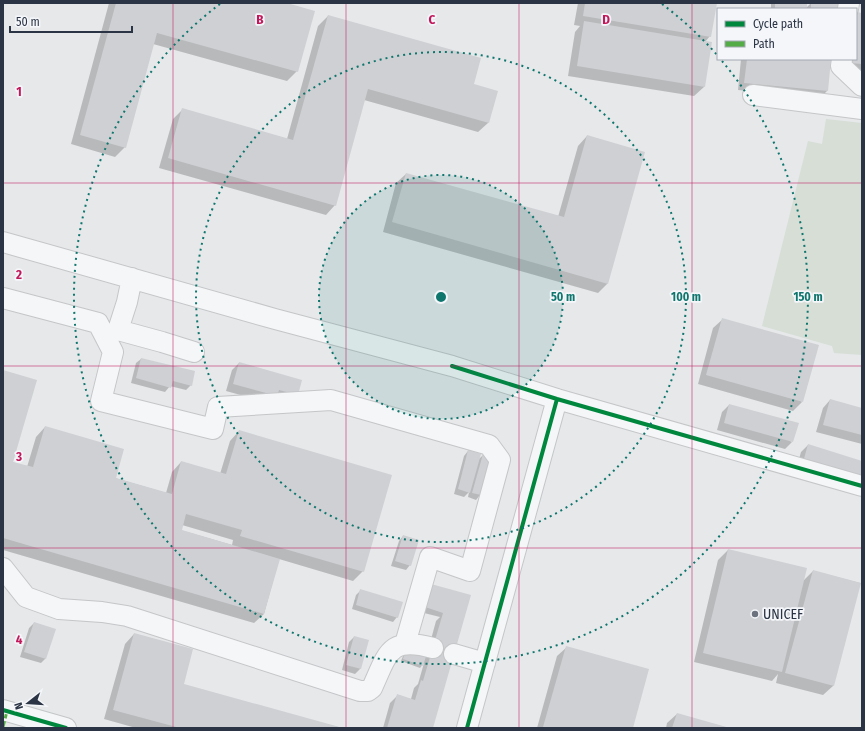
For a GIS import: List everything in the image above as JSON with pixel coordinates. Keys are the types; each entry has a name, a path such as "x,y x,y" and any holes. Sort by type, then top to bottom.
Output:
{"street":[{"path":"842,60 841,66 862,86"},
{"path":"753,96 862,109"},
{"path":"3,242 452,366 557,399 862,486"},
{"path":"132,278 127,302 118,330 194,352"},
{"path":"3,298 98,323 113,352 101,401 213,429 218,407 331,400 489,445 500,460 470,571 430,557 405,644"},
{"path":"467,728 557,399"},
{"path":"3,568 26,597 59,609 102,612 127,616 360,691 368,691 372,688 386,657 393,648 405,644 433,648"},
{"path":"454,654 485,663"},
{"path":"4,716 66,728"}],"shaded area":[{"path":"826,119 862,123 862,355 834,353 832,346 762,326 808,141 822,144"}],"building":[{"path":"116,3 287,3 315,11 298,72 157,33 126,148 80,135"},
{"path":"585,3 717,3 711,37 583,16"},
{"path":"775,3 807,3 807,8 775,8"},
{"path":"811,3 838,4 838,8 811,8"},
{"path":"857,12 862,13 862,64 849,63 849,60 857,60"},
{"path":"328,15 481,58 474,84 498,91 489,123 368,89 336,206 168,158 182,108 293,140"},
{"path":"584,21 712,42 705,87 577,66"},
{"path":"747,60 831,60 828,91 744,83"},
{"path":"587,135 645,152 608,284 392,222 406,173 564,217"},
{"path":"722,318 819,345 803,402 706,375"},
{"path":"141,358 195,371 192,386 173,381 171,388 136,378"},
{"path":"239,362 302,380 298,395 279,390 277,396 233,384"},
{"path":"3,370 37,380 13,462 33,467 45,426 124,449 116,478 172,494 181,461 226,474 239,430 392,475 364,572 240,536 242,530 186,514 182,530 280,559 264,614 3,538"},
{"path":"830,399 862,408 862,435 823,425"},
{"path":"729,404 799,423 793,442 724,423"},
{"path":"808,444 862,461 862,484 802,466"},
{"path":"468,450 481,454 470,493 458,489"},
{"path":"483,454 492,457 481,495 472,493"},
{"path":"403,535 419,540 411,566 395,561"},
{"path":"728,549 807,568 782,672 703,653"},
{"path":"813,570 861,583 834,686 785,673"},
{"path":"431,584 471,595 433,728 387,728 397,694 415,700 421,680 423,681 443,613 425,607"},
{"path":"360,589 403,602 398,618 356,605"},
{"path":"34,622 56,629 46,659 24,652"},
{"path":"134,633 193,649 184,684 343,728 180,728 113,710"},
{"path":"354,636 369,640 361,669 346,665"},
{"path":"407,646 427,653 423,666 403,659"},
{"path":"566,646 649,669 633,728 543,727"},
{"path":"677,713 730,728 672,728"}],"marked path":[{"path":"3,727 7,711"}],"cycle path":[{"path":"452,366 557,399 862,486"},
{"path":"467,728 557,399"},
{"path":"3,710 66,728"}],"place":[{"name":"UNICEF","path":"755,614"}]}
